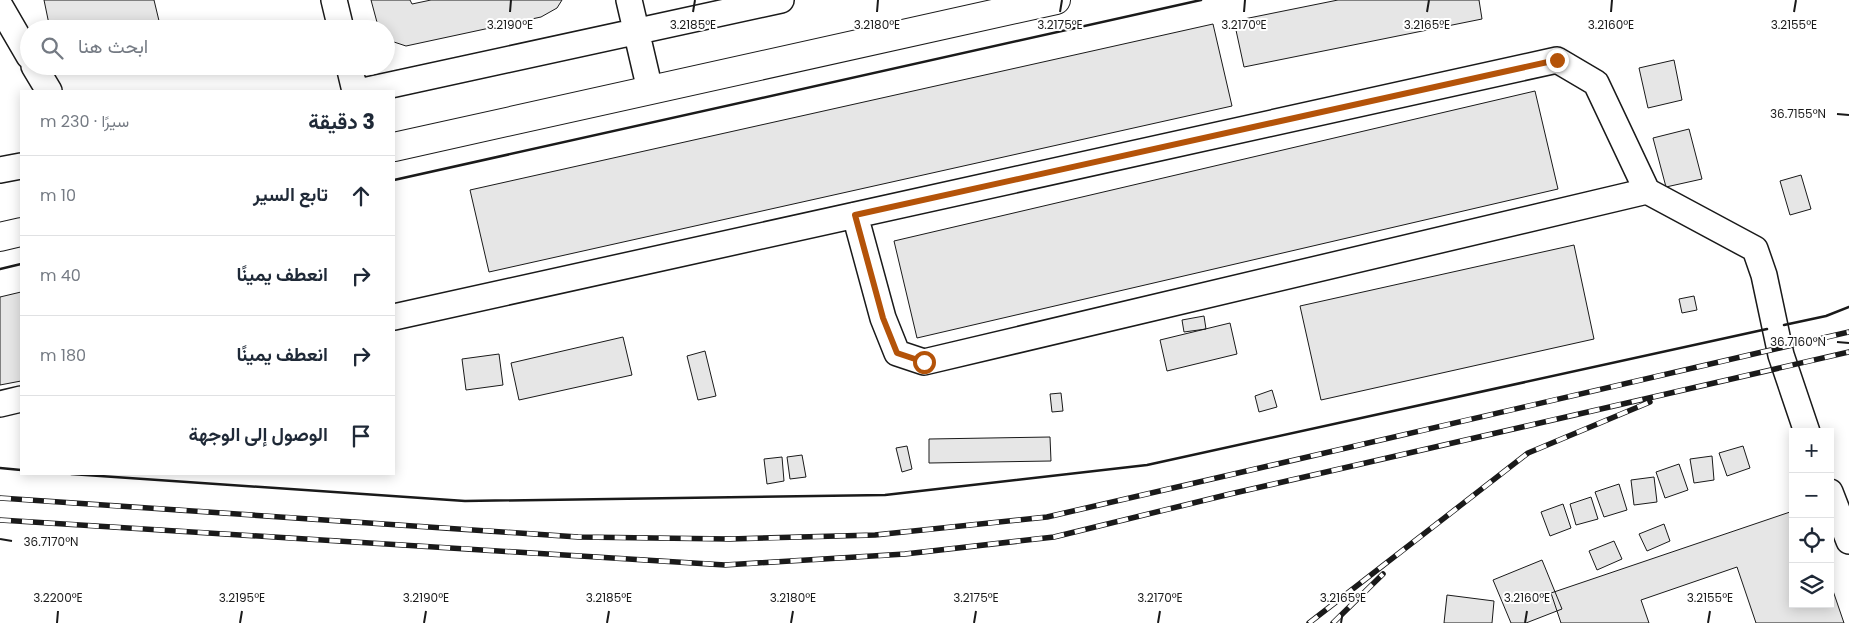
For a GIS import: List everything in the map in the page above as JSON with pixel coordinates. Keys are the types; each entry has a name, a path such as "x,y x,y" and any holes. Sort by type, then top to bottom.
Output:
{"street":[{"path":"334,0 338,20"},
{"path":"629,0 650,90"},
{"path":"368,90 782,0"},
{"path":"395,147 1056,0"},
{"path":"0,6 20,40"},
{"path":"395,317 1557,60 1596,83 1647,190 1755,249 1764,275 1784,368 1806,428"},
{"path":"39,75 48,90"},
{"path":"351,75 355,90"},
{"path":"0,170 20,166"},
{"path":"855,215 883,318 897,353 924,362 1647,190"},
{"path":"0,237 20,232"},
{"path":"0,404 20,399"},
{"path":"1834,502 1849,541"}],"building":[{"path":"44,0 154,0 159,20 48,20"},
{"path":"371,0 410,0 412,4 431,0 562,0 557,8 541,17 406,46 395,42 395,20 376,20"},
{"path":"1338,0 1479,0 1482,19 1244,67 1234,21"},
{"path":"1213,24 1232,106 489,272 470,190"},
{"path":"1674,60 1682,100 1648,108 1639,68"},
{"path":"1535,91 1558,189 917,338 894,241"},
{"path":"1689,129 1702,179 1666,187 1653,138"},
{"path":"1801,175 1811,209 1790,215 1780,181"},
{"path":"1574,245 1594,339 1321,400 1300,306"},
{"path":"20,292 20,381 0,385 0,297"},
{"path":"1694,296 1697,310 1682,313 1679,299"},
{"path":"1204,316 1206,329 1184,332 1182,320"},
{"path":"1230,323 1237,354 1167,371 1160,340"},
{"path":"623,337 632,375 519,400 511,363"},
{"path":"705,351 716,396 698,400 687,356"},
{"path":"499,354 503,385 466,390 462,359"},
{"path":"1272,390 1277,407 1259,412 1255,396"},
{"path":"1061,393 1063,411 1052,412 1050,394"},
{"path":"1050,437 1051,461 929,463 929,439"},
{"path":"907,446 912,469 902,472 896,448"},
{"path":"1743,446 1750,468 1727,476 1719,453"},
{"path":"802,455 806,477 790,479 787,457"},
{"path":"1712,456 1714,480 1694,483 1690,459"},
{"path":"782,457 784,481 767,484 764,459"},
{"path":"1679,464 1688,490 1665,498 1656,472"},
{"path":"1654,477 1657,502 1634,505 1631,480"},
{"path":"1619,484 1627,510 1604,517 1595,492"},
{"path":"1591,497 1598,519 1576,525 1570,504"},
{"path":"1563,504 1571,528 1550,536 1541,512"},
{"path":"1789,512 1789,608 1834,608 1834,594 1844,623 1756,623 1737,567 1641,600 1649,623 1561,623 1551,593"},
{"path":"1664,524 1670,541 1647,551 1639,534"},
{"path":"1614,541 1622,559 1597,570 1589,551"},
{"path":"1542,560 1562,609 1526,623 1511,623 1493,580"},
{"path":"1447,595 1494,601 1492,623 1444,623"}],"railway":[{"path":"0,498 578,537 730,539 875,535 1047,517 1849,332"},
{"path":"0,520 725,565 905,554 1054,537 1230,494 1849,352"},
{"path":"1309,623 1528,453 1650,402"},
{"path":"1333,623 1383,574"}],"wall":[{"path":"395,180 1201,0"},
{"path":"0,269 20,264"},
{"path":"1784,325 1826,316 1849,307"},
{"path":"86,475 465,501 885,495 1147,465 1767,329"},
{"path":"0,468 20,470"}],"route":[{"path":"924,362 897,353 883,318 855,215 1557,60"}]}
